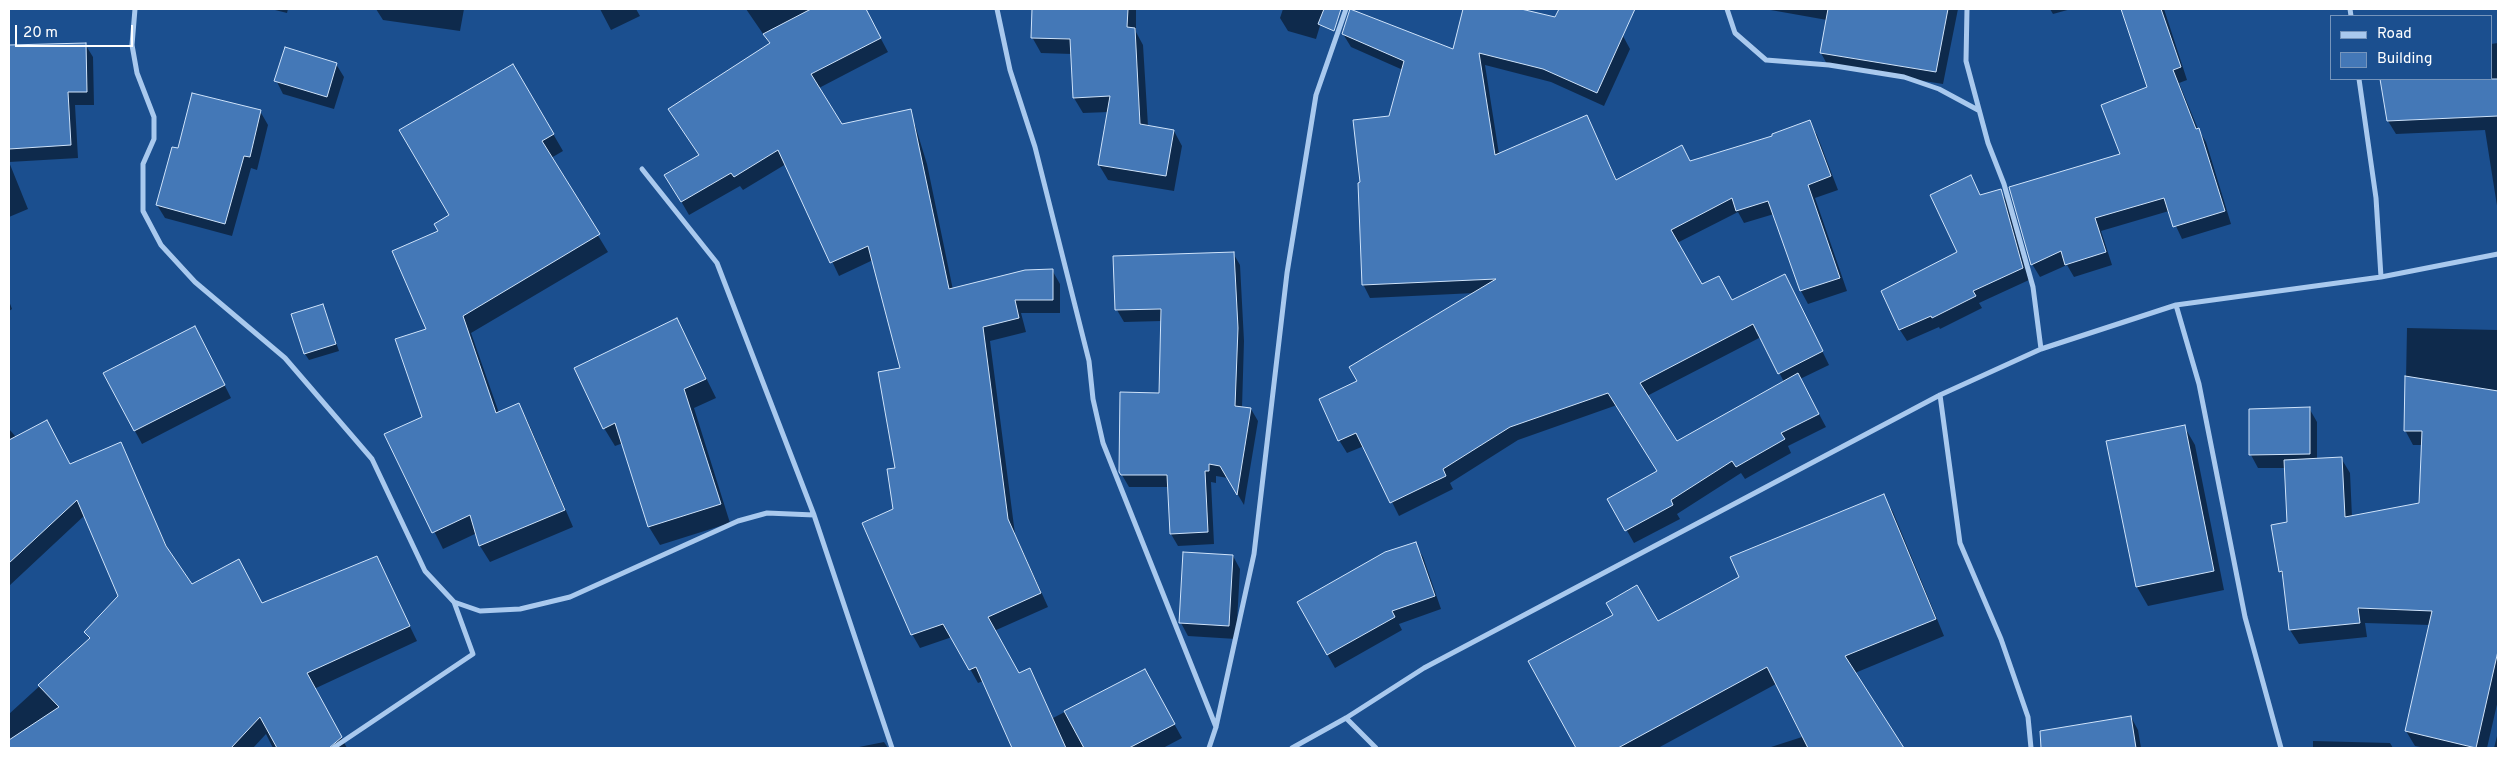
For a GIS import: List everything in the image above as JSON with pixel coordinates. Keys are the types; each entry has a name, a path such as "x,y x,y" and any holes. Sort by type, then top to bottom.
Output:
{"street":[{"path":"135,9 132,45 137,73 154,118 154,139 143,164 143,212 162,244 195,282 285,358 372,459 425,571 454,602 473,654 333,748"},
{"path":"997,9 1010,70 1035,147 1089,360 1093,400 1103,443 1216,727"},
{"path":"1209,748 1216,727 1254,554 1287,273 1316,95 1346,9"},
{"path":"1727,9 1735,32 1766,60 1830,65 1904,77 1939,89 1978,110"},
{"path":"1968,9 1966,61 1978,110 1988,143 2004,184 2033,287 2041,349"},
{"path":"2359,80 2376,198 2381,277"},
{"path":"642,169 717,263 814,516 892,748"},
{"path":"1292,748 1346,718 1424,668 1940,395 2041,349 2176,306 2381,277 2498,254"},
{"path":"2176,306 2200,384 2245,617 2261,681 2281,748"},
{"path":"1940,395 1960,543 2001,639 2028,717 2032,748"},
{"path":"454,602 480,611 520,609 570,597 738,521 767,513 814,516"},
{"path":"1346,718 1376,748"}],"building":[{"path":"811,9 866,9 881,38 811,74 842,124 911,109 949,289 1025,270 1053,269 1053,300 1015,300 1019,318 983,327 1008,519 1041,593 988,617 1019,673 1030,668 1066,748 1012,748 976,667 969,670 943,624 911,635 862,523 893,509 887,469 895,468 878,372 900,368 868,246 830,263 778,150 734,177 731,173 681,202 664,175 699,155 668,109 770,43 763,34"},
{"path":"1032,9 1128,9 1127,27 1135,28 1140,124 1174,130 1166,176 1098,165 1110,96 1073,98 1070,39 1031,38"},
{"path":"1324,9 1341,9 1334,31 1318,24"},
{"path":"1350,9 1453,49 1463,9 1521,9 1555,17 1559,9 1635,9 1597,93 1543,69 1479,53 1495,155 1587,115 1616,180 1682,145 1690,161 1772,136 1772,134 1810,120 1831,176 1808,185 1840,278 1800,291 1768,201 1736,211 1732,198 1671,230 1702,284 1719,276 1732,300 1785,274 1823,351 1778,374 1753,324 1640,383 1677,441 1798,373 1819,414 1781,433 1785,439 1736,467 1732,461 1671,500 1673,505 1625,531 1607,499 1657,471 1608,393 1510,427 1443,469 1446,476 1390,503 1356,433 1338,441 1319,399 1357,381 1349,367 1496,279 1362,285 1358,183 1360,182 1353,120 1389,116 1404,61 1342,34"},
{"path":"1828,9 1948,9 1936,72 1820,53"},
{"path":"2121,9 2161,9 2181,67 2173,70 2196,129 2199,128 2225,211 2173,227 2164,198 2095,218 2106,252 2065,265 2061,251 2031,265 2009,187 2120,154 2101,105 2147,87"},
{"path":"86,43 87,92 68,92 71,145 9,149 9,45"},
{"path":"285,47 337,63 327,97 274,81"},
{"path":"513,64 554,134 542,141 600,234 463,316 496,413 519,403 565,510 479,546 470,515 432,533 384,434 422,417 395,339 426,329 392,251 438,231 434,224 449,215 399,130"},
{"path":"2498,79 2498,116 2387,121 2380,80"},
{"path":"192,93 261,110 250,157 244,156 225,224 156,205 172,147 178,148"},
{"path":"1971,175 1980,195 2001,189 2023,268 1973,291 1976,296 1932,318 1931,316 1899,330 1881,291 1957,252 1930,195"},
{"path":"1234,252 1238,328 1235,406 1251,408 1237,495 1220,466 1209,464 1209,471 1205,471 1208,532 1170,534 1167,475 1121,475 1119,472 1120,392 1159,393 1161,309 1115,310 1113,256"},
{"path":"323,304 336,344 304,354 291,314"},
{"path":"677,318 706,379 684,389 721,504 648,527 615,423 603,429 574,368"},
{"path":"195,326 225,385 134,431 103,373"},
{"path":"2405,376 2498,391 2498,651 2476,748 2405,731 2432,611 2358,608 2360,623 2289,630 2282,571 2279,572 2271,525 2287,522 2284,460 2342,457 2345,517 2419,503 2422,431 2404,431"},
{"path":"2310,407 2310,454 2249,455 2249,409"},
{"path":"47,420 70,464 121,442 166,546 192,584 239,559 262,603 377,556 410,626 307,673 342,737 329,748 277,748 260,717 231,748 9,748 9,740 59,707 38,685 90,638 84,632 118,596 77,500 9,563 9,440"},
{"path":"2185,425 2214,571 2136,587 2106,441"},
{"path":"1884,494 1936,619 1845,656 1904,748 1808,748 1767,667 1618,748 1576,748 1528,661 1613,615 1606,603 1637,585 1658,621 1739,577 1730,557"},
{"path":"1416,542 1435,596 1392,611 1395,617 1327,655 1297,602 1385,552"},
{"path":"1183,552 1233,555 1229,626 1179,623"},
{"path":"1145,669 1175,724 1129,748 1084,748 1064,711"},
{"path":"2131,716 2136,748 2041,748 2040,731"}]}
